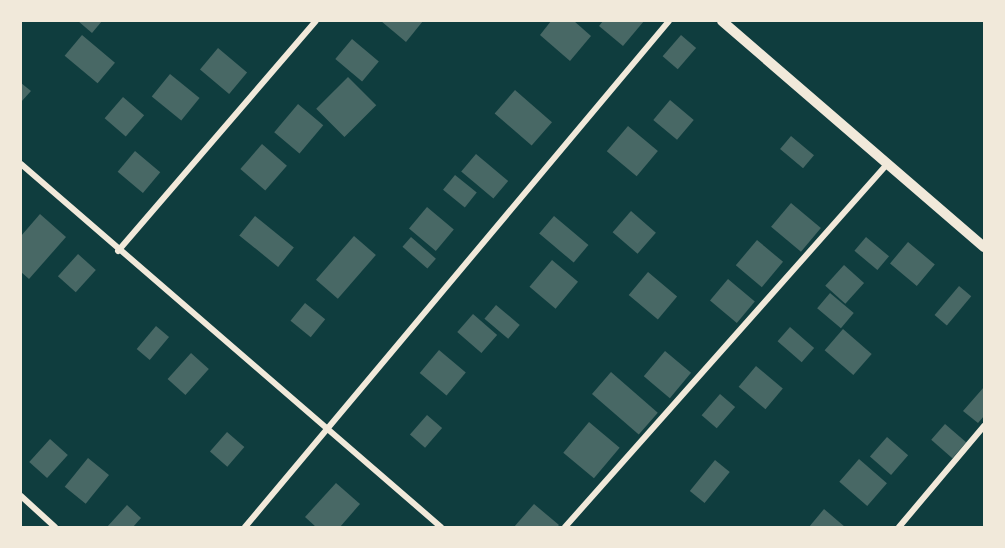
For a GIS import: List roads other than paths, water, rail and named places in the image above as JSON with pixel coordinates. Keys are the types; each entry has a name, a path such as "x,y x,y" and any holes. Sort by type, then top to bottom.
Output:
{"street":[{"path":"118,250 316,21"},
{"path":"245,527 669,21"},
{"path":"722,21 984,247"},
{"path":"565,527 888,163"},
{"path":"21,164 441,527"},
{"path":"899,527 984,426"},
{"path":"21,496 55,527"}]}
